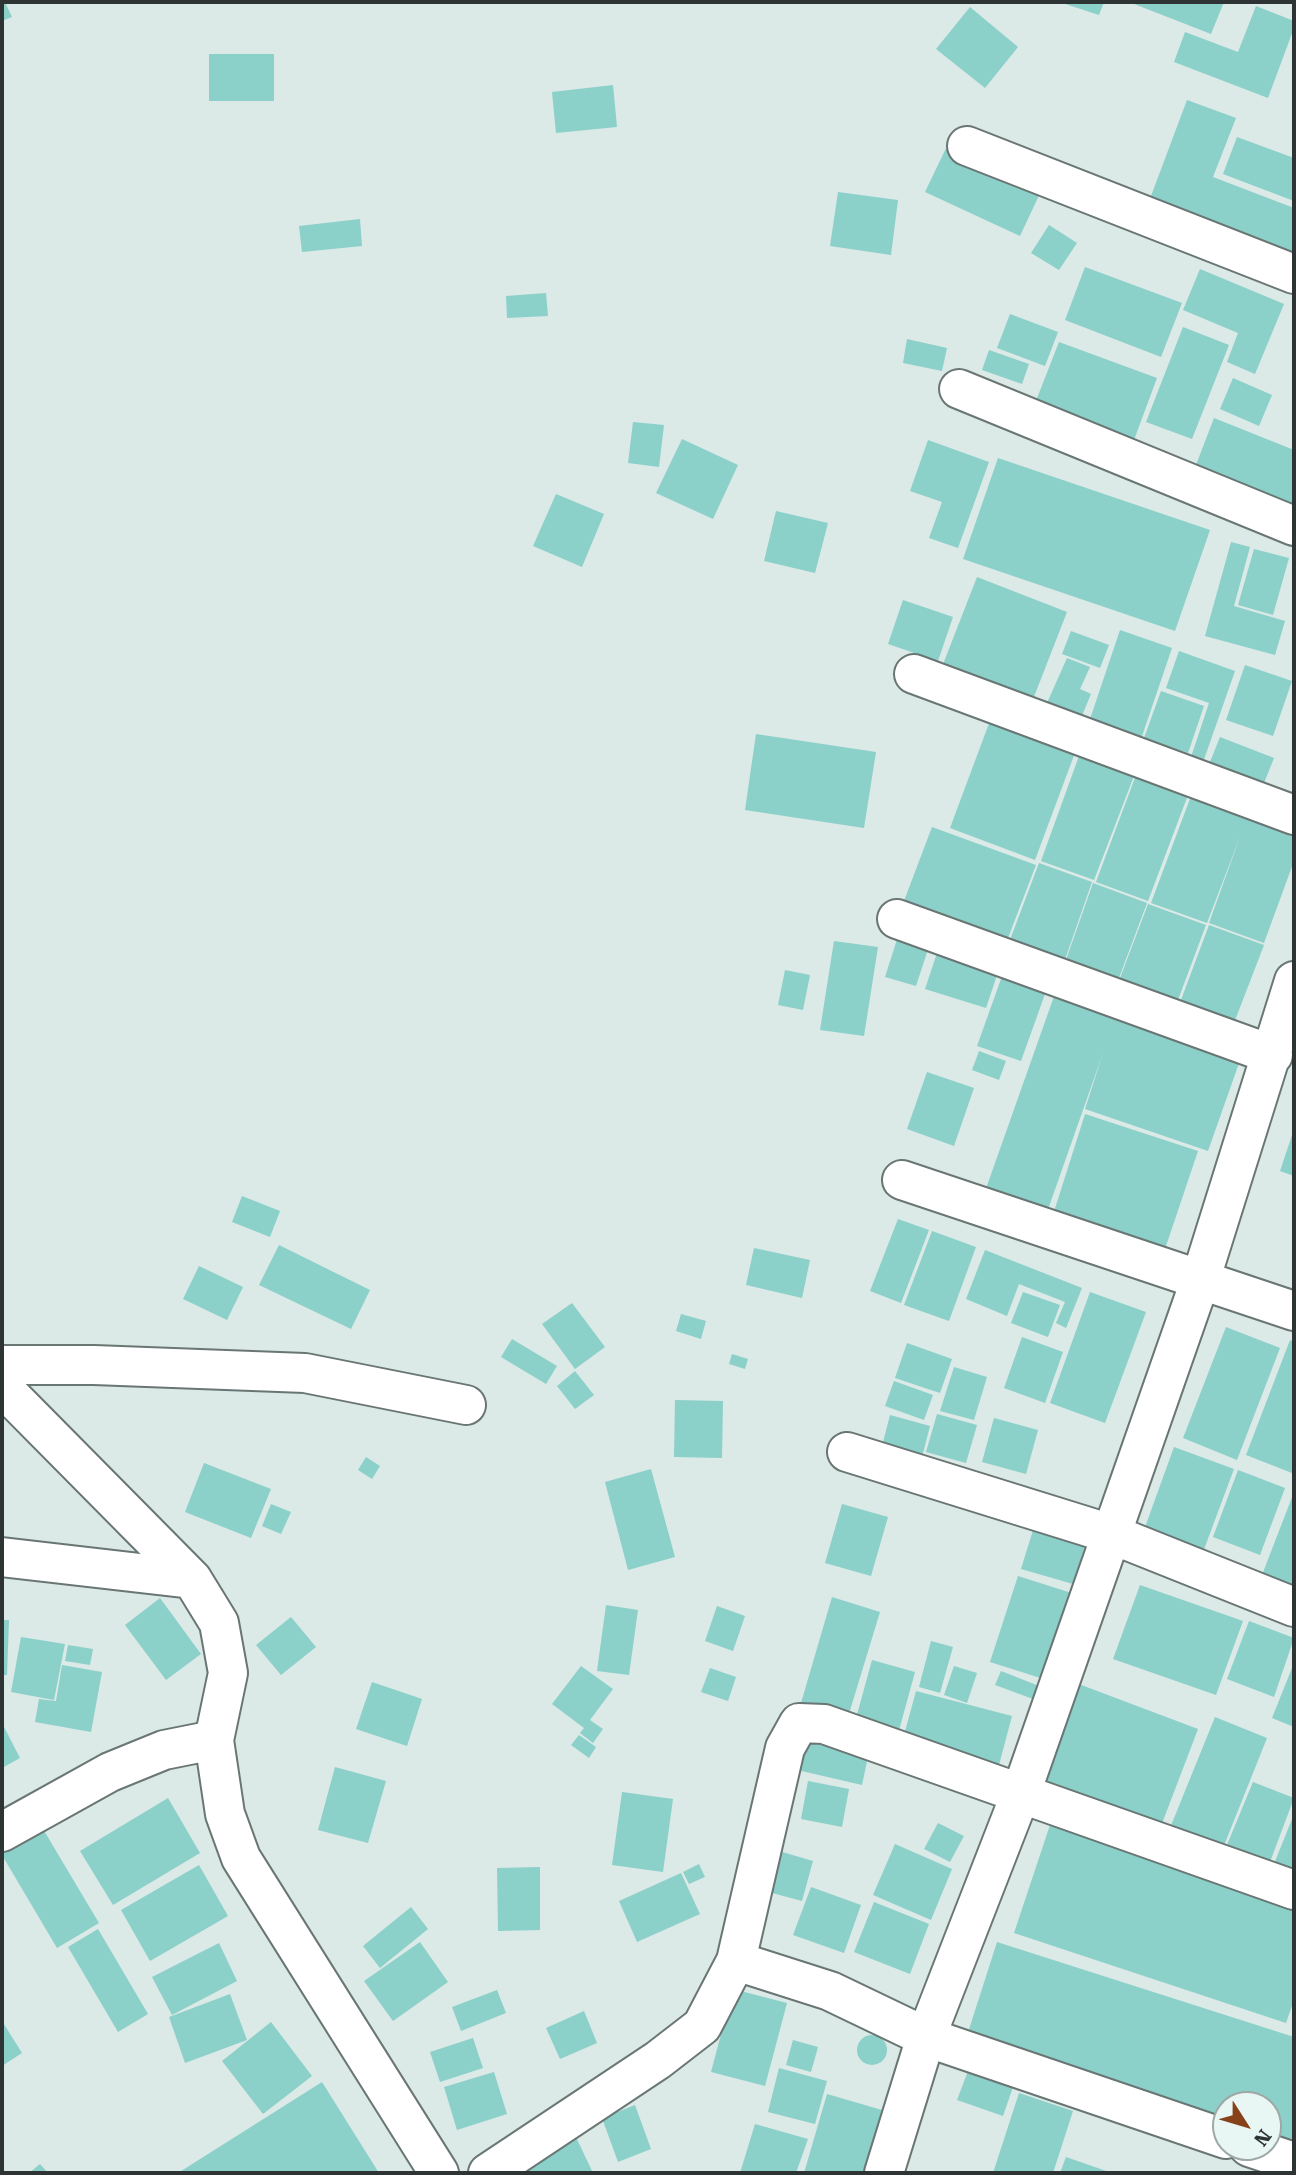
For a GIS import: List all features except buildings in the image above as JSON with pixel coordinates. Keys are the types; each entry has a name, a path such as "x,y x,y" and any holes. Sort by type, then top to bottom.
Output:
{"street":[{"path":"967,146 1294,274"},
{"path":"959,389 1294,526"},
{"path":"914,674 1294,815"},
{"path":"897,919 1273,1055"},
{"path":"884,2173 926,2037 1021,1793 1200,1281 1294,981"},
{"path":"902,1180 1294,1311"},
{"path":"2,1365 94,1365 305,1373 466,1405"},
{"path":"2,1387 192,1579 219,1623 228,1673 215,1740 225,1814 242,1858 439,2173"},
{"path":"847,1452 1111,1534 1294,1607"},
{"path":"2,1557 192,1579"},
{"path":"488,2173 658,2060 702,2026 736,1961 785,1748 799,1723 824,1724 1294,1890"},
{"path":"2,1832 110,1772 164,1750 215,1740"},
{"path":"736,1961 830,1991 926,2037 1212,2134"}]}
